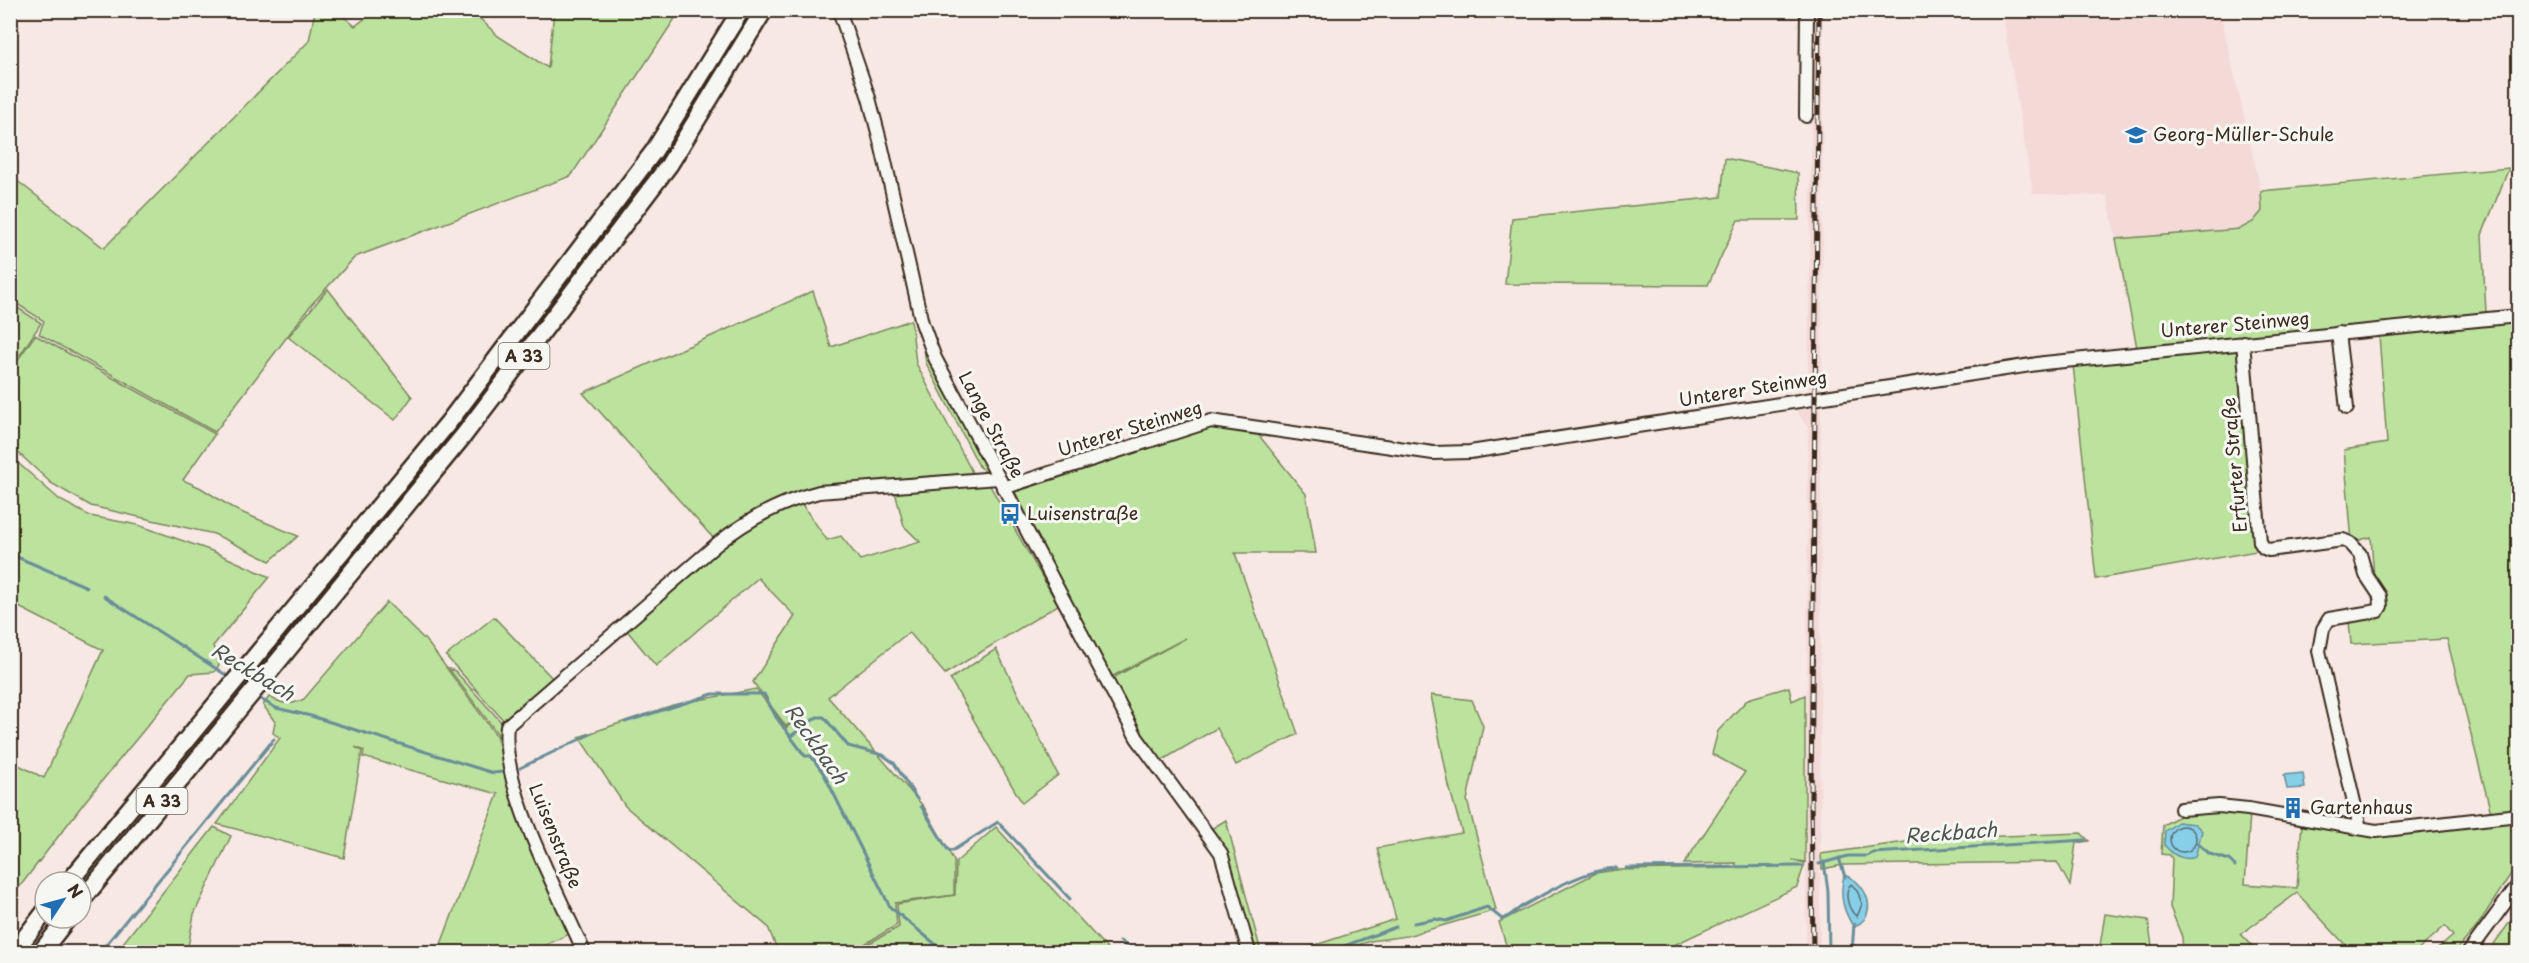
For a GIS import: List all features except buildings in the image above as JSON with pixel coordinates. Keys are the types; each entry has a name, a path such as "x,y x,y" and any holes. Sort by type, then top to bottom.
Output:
{"highway":[{"name":"A 33","path":"79,870 226,688 448,423 654,151 741,10"},
{"name":"A 33","path":"93,886 464,435 669,165 764,10"},
{"path":"14,952 33,927"},
{"path":"40,952 58,930"}],"street":[{"name":"Lange Straße","path":"839,10 879,138 922,323 935,358 1137,738 1221,853 1249,952"},
{"path":"1806,116 1807,10"},
{"name":"Unterer Steinweg","path":"1000,483 1211,421 1433,453 1470,452 2044,363 2518,316"},
{"path":"2338,333 2347,408"},
{"name":"Erfurter Straße","path":"2243,342 2260,542 2264,548 2269,550 2343,540 2350,543 2360,554 2366,575 2380,596 2381,606 2378,611 2329,619 2323,629 2319,651 2360,828"},
{"name":"Luisenstraße","path":"584,952 519,804 505,741 507,726 717,544 742,524 764,511 796,498 819,492 1000,483"},
{"path":"2181,809 2219,806 2248,808 2376,831 2518,815"},
{"path":"2469,952 2518,885"}],"shaded area":[{"path":"1823,10 1822,389 1811,391 1808,388 1813,11"},
{"name":"Georg-Müller-Schule","path":"2002,11 2220,11 2261,191 2262,211 2253,222 2240,229 2116,239 2107,196 2033,194"},
{"path":"1821,406 1820,952 1806,952 1808,428 1796,410"}],"green space":[{"path":"315,11 337,11 355,26 375,11 472,11 498,36 548,68 554,11 680,11 571,176 355,257 311,305 215,432 39,334 44,321 11,300 11,176 104,248 309,41"},
{"path":"1725,158 1798,173 1799,220 1738,220 1708,285 1505,284 1512,218 1721,197"},
{"path":"2509,168 2482,235 2486,313 2137,348 2116,239 2240,229 2253,222 2262,211 2261,191"},
{"path":"328,289 412,397 395,420 288,337"},
{"path":"813,291 831,347 911,320 916,363 974,476 822,488 715,540 583,393"},
{"path":"10,303 41,323 20,355 11,350"},
{"path":"2518,321 2518,810 2491,813 2447,639 2351,644 2349,622 2377,618 2371,537 2352,542 2344,450 2387,443 2379,335"},
{"path":"922,334 990,472 987,473 979,466 926,363"},
{"path":"35,335 215,434 183,480 201,488 236,510 298,536 270,561 214,534 91,506 51,483 11,446 11,370"},
{"path":"2238,347 2257,551 2096,579 2073,365"},
{"path":"1214,427 1257,433 1306,494 1316,553 1235,553 1298,734 1236,765 1217,728 1161,761 1141,738 1109,680 1186,638 1111,677 1015,492"},
{"path":"10,456 60,500 90,516 138,525 212,551 270,577 213,646 219,665 214,672 190,674 87,799 11,898 11,761 44,778 103,650 11,603"},
{"path":"989,484 1058,605 945,674 909,632 828,697 924,807 954,861 954,895 895,903 897,925 851,952 778,952 768,927 625,806 579,737 673,705 756,689 786,728 801,716 786,726 753,682 795,616 758,578 656,666 625,628 743,527 799,500 827,540 841,536 860,560 920,542 904,526 895,492"},
{"path":"387,602 428,643 496,735 514,803 569,934 531,952 438,952 498,794 363,757 364,751 355,747 362,751 344,858 217,824 280,738 273,733 275,722 263,705 269,697 287,703 295,703 304,699"},
{"path":"494,617 553,679 505,722 446,656"},
{"path":"996,649 1058,775 1022,803 950,679"},
{"path":"449,669 455,671 505,726 509,777 497,733"},
{"path":"1789,687 1792,701 1805,695 1805,862 1792,860 1805,863 1797,887 1659,952 1508,951 1499,922 1596,873 1616,870 1736,868 1736,863 1684,864 1745,772 1712,754 1718,731 1748,699"},
{"path":"1431,695 1472,700 1483,726 1467,800 1496,910 1407,936 1370,941 1340,952 1294,952 1396,919 1377,848 1462,833 1449,786"},
{"path":"2208,811 2250,813 2245,884 2297,888 2302,823 2376,836 2518,819 2518,863 2476,928 2455,952 2434,952 2453,936 2445,926 2416,952 2352,952 2297,893 2241,934 2258,952 2183,952 2182,937 2170,907 2172,859 2170,855 2161,854 2163,825 2179,816"},
{"path":"1226,820 1261,952 1254,952 1226,851 1211,829"},
{"path":"214,827 231,836 194,914 187,952 116,952"},
{"path":"996,827 1110,952 853,952 899,927 897,904 955,895 956,862"},
{"path":"2081,833 2089,841 2076,843 2070,886 2057,862 1843,865 1822,869 1821,854 1927,839"},
{"path":"2518,911 2518,952 2488,952"},
{"path":"2105,914 2148,920 2153,952 2099,952"}],"water":[{"path":"2303,773 2305,788 2287,789 2284,775"},
{"path":"2178,822 2195,824 2202,831 2195,857 2178,856 2164,845 2165,831"},
{"path":"1844,875 1861,886 1867,898 1868,911 1865,918 1854,928 1843,903"}],"waterway":[{"path":"352,15 357,10"},
{"name":"Reckbach","path":"10,554 87,587"},
{"name":"Reckbach","path":"104,596 229,677"},
{"name":"Reckbach","path":"625,722 713,694 764,694 776,717 805,756 811,756 824,774 890,907 945,952"},
{"name":"Reckbach","path":"257,697 276,708 311,716 493,773 503,772"},
{"path":"791,736 817,717 824,717 848,746 883,755 894,763 917,799"},
{"name":"Reckbach","path":"520,768 591,734"},
{"path":"100,952 274,739"},
{"path":"921,806 948,850 952,851 998,822 1070,899"},
{"name":"Reckbach","path":"1819,864 1848,856 1867,856 1873,853 2085,840"},
{"name":"Reckbach","path":"2197,843 2210,854 2229,860 2235,866"},
{"path":"1839,858 1845,877"},
{"path":"1824,862 1828,891 1829,952"},
{"name":"Reckbach","path":"1626,868 1803,866"},
{"name":"Reckbach","path":"1414,923 1435,919 1446,921 1487,907 1502,919 1567,882 1616,868"},
{"path":"1852,952 1854,924"},
{"name":"Reckbach","path":"1328,952 1396,927"},
{"path":"1120,941 1136,952"}],"railway":[{"path":"1813,952 1811,799 1819,10"}],"place":[{"name":"Georg-Müller-Schule","path":"2136,135"},
{"name":"Luisenstraße","path":"1010,514"},
{"name":"Gartenhaus","path":"2293,808"}]}
